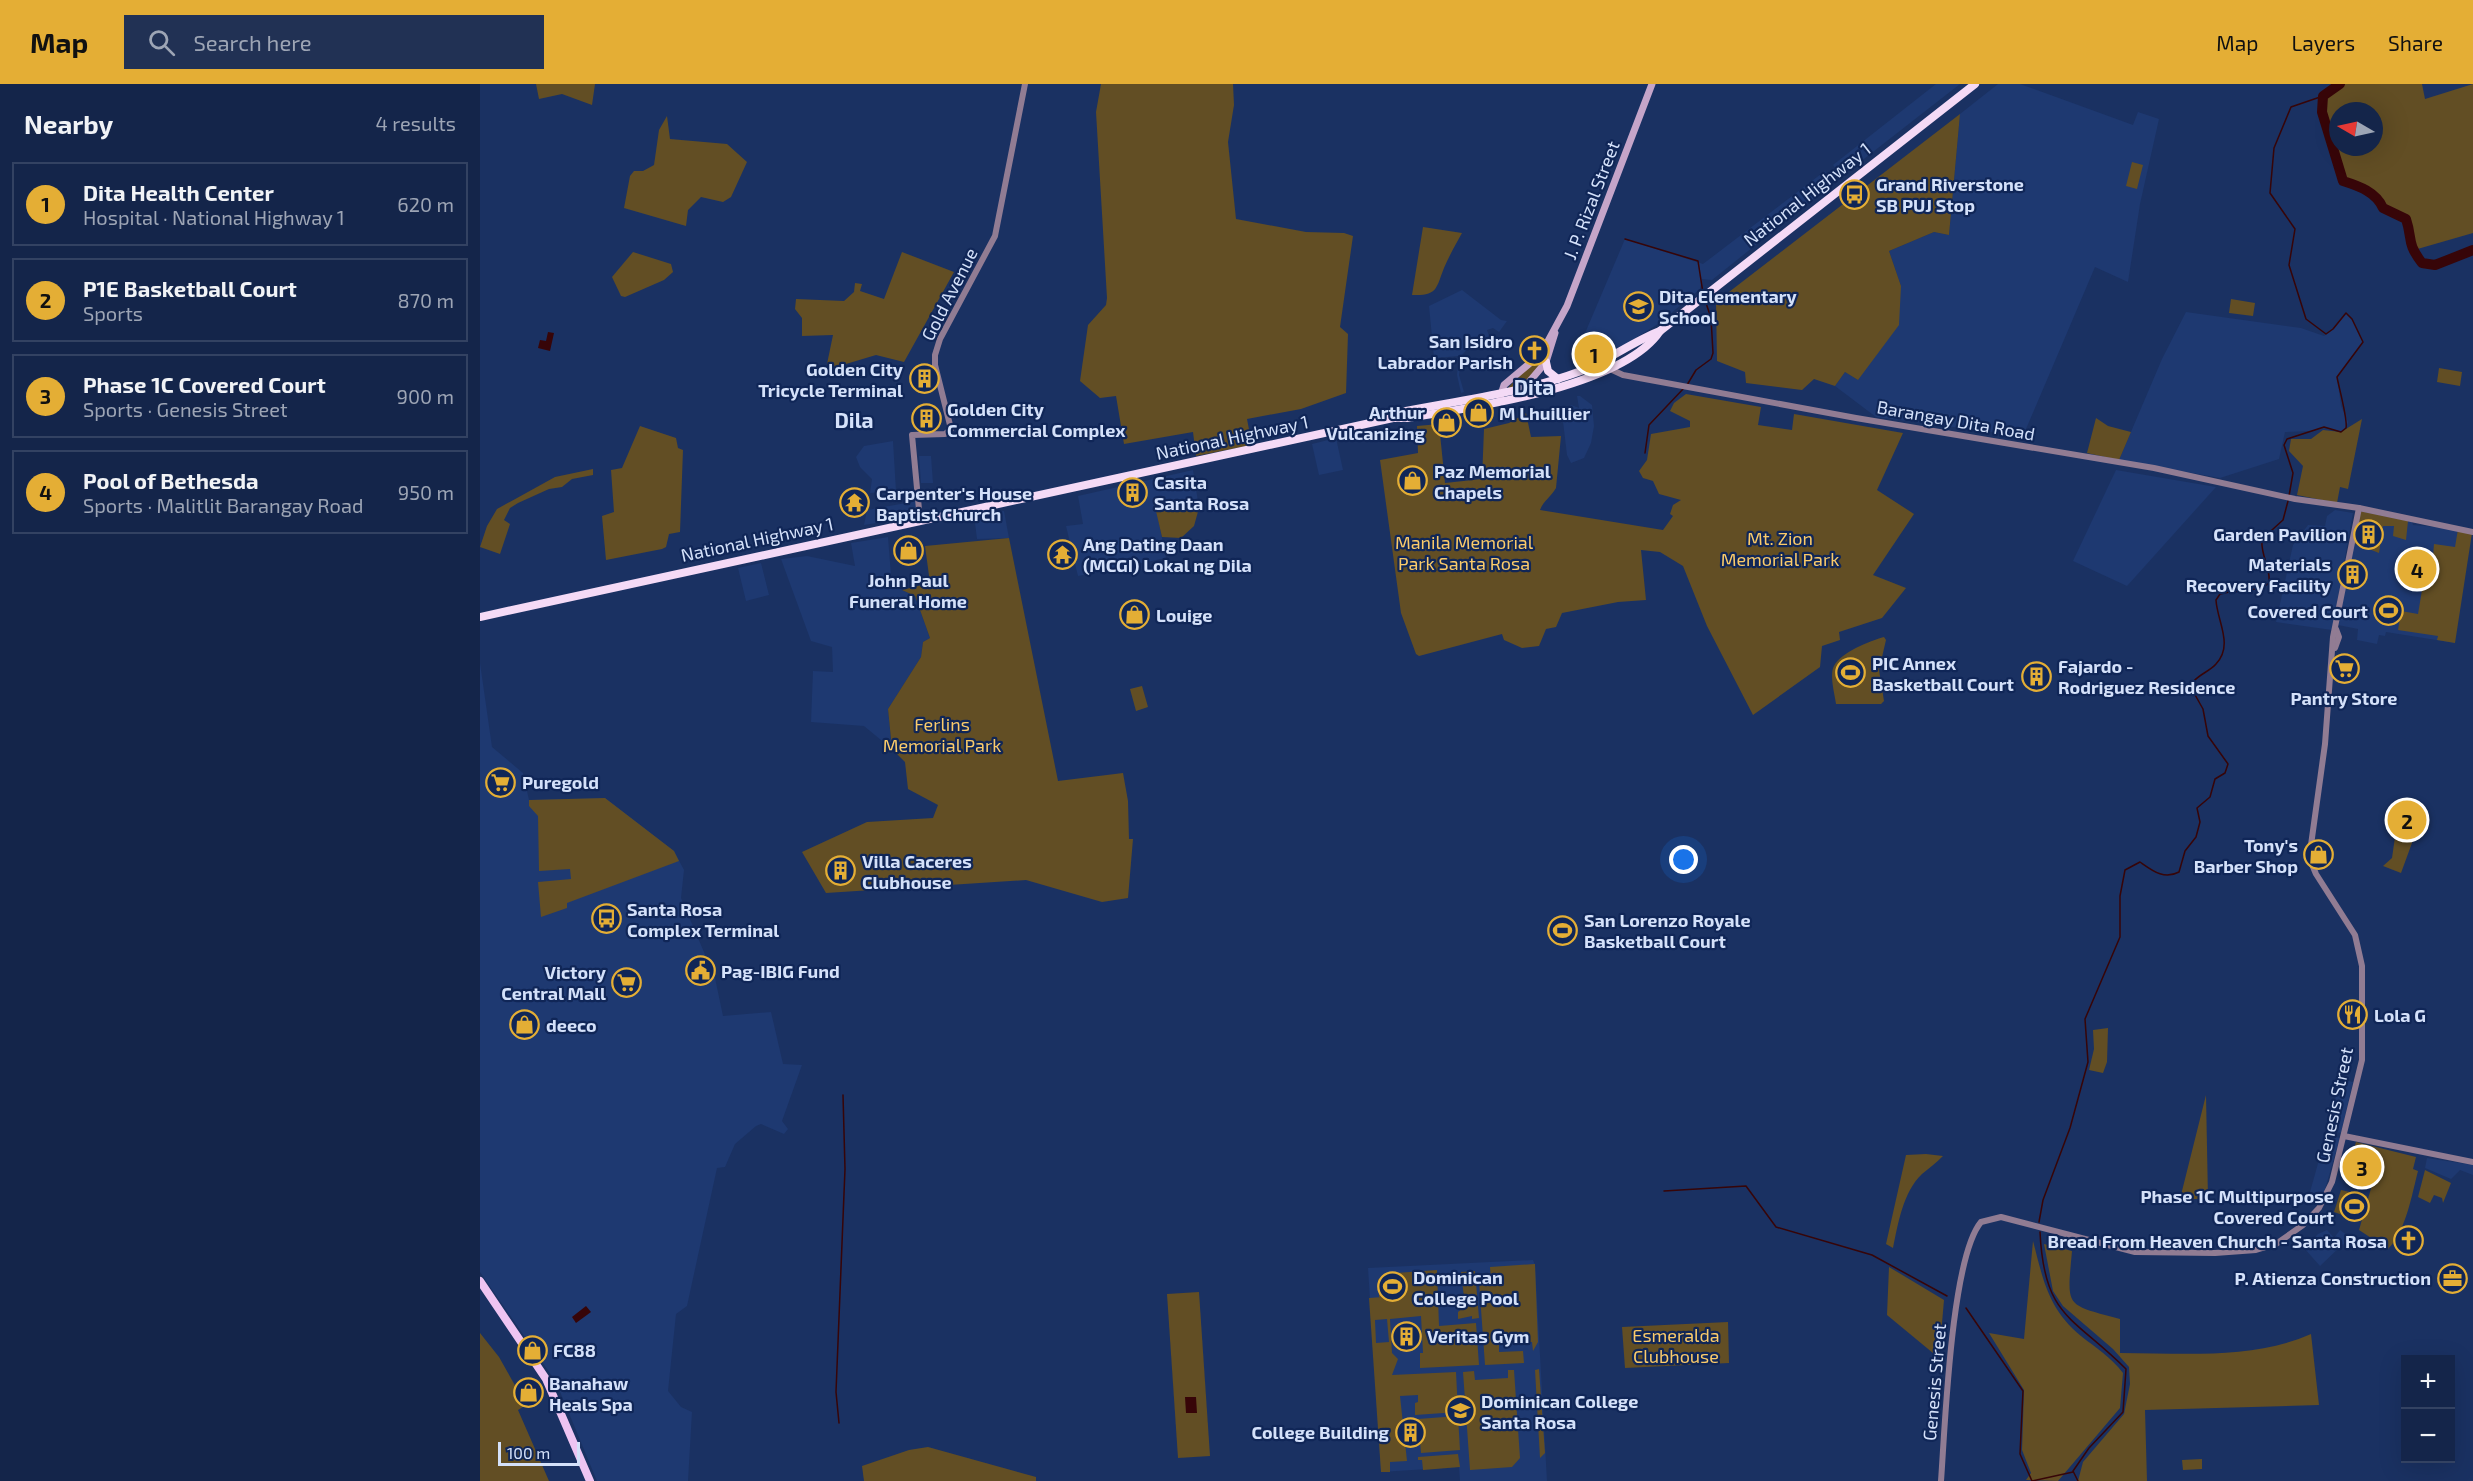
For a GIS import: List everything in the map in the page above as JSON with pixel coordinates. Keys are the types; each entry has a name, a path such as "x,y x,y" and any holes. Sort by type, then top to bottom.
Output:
{"highway":[{"name":"National Highway 1","path":"480,617 1393,418 1406,411 1500,398 1514,399 1575,382 1660,331 1975,84"},
{"name":"National Highway 1","path":"1500,398 1523,389 1624,360 1653,342 1660,331"},
{"path":"1546,362 1548,370 1558,379"}],"main road":[{"name":"J. P. Rizal Street","path":"1514,399 1546,362 1557,325 1652,84"},
{"name":"J. P. Rizal Street","path":"1500,398 1503,385 1536,358 1557,325"},
{"path":"480,1281 546,1379 590,1481"}],"street":[{"name":"Gold Avenue","path":"920,520 912,435 945,434 951,429 935,355 940,339 995,236 1025,84"},
{"path":"1623,375 1619,369 1624,360"},
{"name":"Barangay Dita Road","path":"1606,365 1623,375 1866,420 2154,468 2295,499 2359,508 2473,532"},
{"name":"Genesis Street","path":"1941,1481 1956,1312 1970,1240 1981,1222 2001,1217 2144,1253 2256,1250 2289,1237 2319,1208 2332,1182 2363,1051 2362,966 2355,934 2325,890 2311,862 2335,644 2339,635 2336,629 2359,508"},
{"path":"2344,1136 2473,1162"}],"shaded area":[{"path":"1936,84 1960,84 1842,176 1833,165"},
{"path":"1998,84 2020,84 2133,125 2138,112 2159,119 2140,204 2128,282 2095,267 2023,436 1876,417 1835,386 1845,372 1858,380 1901,286 1889,251 1934,232 1949,235 1960,114"},
{"name":"Dita Elementary School","path":"1825,171 1833,183 1712,280 1702,279 1700,289 1658,324 1610,354 1601,355 1597,347 1586,353 1580,345 1625,239 1703,264"},
{"path":"1462,290 1501,320 1507,321 1499,332 1493,328 1487,330 1490,339 1471,345 1462,355 1459,375 1464,392 1461,393 1457,375 1459,356 1434,358 1429,306"},
{"path":"2186,312 2301,328 2324,336 2346,313 2352,319 2363,342 2337,377 2341,406 2348,422 2346,428 2341,432 2324,427 2311,431 2285,432 2279,459 2220,478 2119,460 2162,359"},
{"path":"548,332 554,333 550,351 538,348 540,340 546,341"},
{"path":"1577,396 1592,405 1594,426 1591,443 1584,458 1571,463 1567,455 1562,413 1571,405 1579,408"},
{"path":"1336,438 1343,470 1319,475 1312,444"},
{"path":"893,441 896,491 870,493 872,479 860,467 856,457 864,446"},
{"path":"919,456 931,456 933,483 921,483"},
{"path":"1193,470 1199,508 1177,508 1154,498 1166,558 1078,576 1066,526 1083,524 1078,496"},
{"path":"2116,470 2216,487 2127,586 2073,561"},
{"path":"917,501 919,516 864,525 867,510"},
{"path":"2335,510 2353,513 2332,630 2276,622 2293,545 2308,525 2325,526 2327,516"},
{"path":"1004,511 1009,538 977,539 974,515"},
{"path":"2360,511 2412,522 2413,525 2458,529 2455,643 2386,632 2385,636 2379,635 2377,644 2357,640 2358,629 2338,625"},
{"path":"888,537 891,575 886,575 902,590 915,596 930,638 923,642 921,657 888,709 892,749 864,726 811,722 813,671 833,672 832,647 811,641 781,559 807,556 855,566 851,543"},
{"path":"2410,562 2426,565 2425,576 2408,573"},
{"path":"761,563 769,595 746,601 738,568"},
{"path":"480,663 492,747 523,773 529,800 605,798 674,851 684,870 681,898 715,978 723,1016 771,1012 783,1064 802,1065 782,1121 788,1129 784,1134 761,1124 756,1126 735,1144 725,1167 717,1168 687,1306 676,1314 668,1391 681,1407 692,1412 688,1481 597,1481 556,1382 480,1272"},
{"path":"2340,1079 2353,1082 2341,1133 2328,1130"},
{"path":"2326,1135 2340,1138 2323,1196 2310,1192"},
{"path":"2427,1158 2473,1165 2473,1175 2460,1170 2451,1179 2425,1168"},
{"path":"2327,1230 2334,1238 2340,1230 2356,1242 2350,1249 2343,1244 2320,1266 2304,1248 2318,1234"},
{"name":"Dominican College Santa Rosa","path":"1533,1260 1547,1481 1460,1481 1459,1467 1381,1472 1368,1268"},
{"path":"586,1306 591,1312 576,1323 572,1317"},
{"path":"1185,1397 1196,1397 1197,1413 1186,1413"}],"green space":[{"path":"536,84 595,84 592,105 562,94 539,99"},
{"path":"1101,84 1233,84 1234,105 1228,142 1236,219 1306,232 1344,233 1353,236 1340,327 1348,334 1346,393 1301,409 1247,419 1252,445 1196,456 1193,432 1124,444 1116,396 1100,398 1080,381 1088,325 1106,305 1107,298 1096,112"},
{"path":"2340,84 2422,84 2425,99 2473,84 2473,233 2414,250 2405,219 2383,208 2380,202 2366,190 2343,181 2335,156 2383,156 2383,102 2329,102 2329,135 2322,112 2323,96"},
{"path":"1960,114 1949,235 1934,232 1889,251 1901,286 1899,325 1858,380 1845,372 1835,386 1814,379 1802,390 1746,383 1745,372 1717,361 1716,302"},
{"path":"667,116 670,139 727,144 747,162 731,197 723,202 701,197 688,210 686,226 624,208 630,176 634,171 643,171 654,165 659,130"},
{"path":"2132,162 2143,165 2137,189 2126,186"},
{"path":"1423,227 1462,233 1435,289 1427,294 1412,295"},
{"path":"633,252 671,264 673,272 664,280 625,297 621,296 612,277"},
{"path":"902,252 954,272 904,362 876,355 836,367 831,371 827,364 833,335 802,336 802,318 795,309 796,299 844,301 854,292 855,283 862,284 860,291 884,299"},
{"path":"2231,299 2255,303 2253,316 2229,313"},
{"path":"1548,344 1540,368 1535,374 1507,389"},
{"path":"2439,368 2462,372 2460,386 2437,382"},
{"path":"1686,394 1761,407 1758,425 1792,430 1794,414 1903,433 1877,490 1914,514 1873,575 1906,588 1882,618 1839,632 1840,640 1822,646 1820,667 1753,715 1707,626 1683,566 1660,552 1641,550 1646,600 1618,602 1562,613 1556,627 1546,629 1539,646 1522,648 1504,640 1502,634 1419,656 1416,654 1401,613 1380,460 1418,453 1417,426 1439,424 1445,483 1482,479 1484,429 1509,423 1526,413 1531,437 1561,436 1556,488 1540,510 1663,530 1673,516 1670,514 1673,505 1681,500 1659,494 1653,481 1643,478 1639,471 1647,460 1651,434 1690,427 1690,421 1670,411 1674,403"},
{"path":"2096,418 2108,426 2131,432 2119,460 2087,453"},
{"path":"2362,419 2348,489 2340,487 2337,503 2297,495 2303,466 2289,451 2291,439 2311,439 2323,430 2341,432"},
{"path":"640,426 676,438 678,448 683,450 680,532 669,534 666,547 662,549 606,560 602,516 614,512 611,470 622,468"},
{"path":"593,469 593,475 572,479 562,487 549,489 510,508 504,520 510,524 500,554 480,547 487,526 497,509 555,477"},
{"path":"1153,498 1177,508 1199,508 1194,526 1181,538 1162,537"},
{"path":"2360,511 2408,521 2406,540 2393,536 2394,526 2383,526 2379,553 2354,543"},
{"path":"2458,529 2472,533 2455,643 2437,640 2438,636 2398,630 2401,611 2418,614 2423,584 2433,585 2434,544 2455,547"},
{"name":"Ferlins Memorial Park","path":"1009,538 1058,781 1123,773 1128,801 1129,839 1133,839 1128,898 1102,902 1026,880 826,893 802,852 867,822 933,818 938,805 908,789 905,762 892,749 888,709 921,657 923,642 930,638 915,596 902,590 930,583 925,546"},
{"path":"1884,637 1886,640 1879,670 1884,701 1881,704 1836,704 1832,674 1834,666 1843,656 1856,648"},
{"path":"1142,686 1148,707 1136,711 1130,689"},
{"path":"605,798 674,851 679,861 567,903 567,908 541,917 538,882 571,879 570,869 539,871 538,816 529,806 529,800"},
{"path":"2400,802 2424,805 2427,830 2416,832 2401,873 2383,866 2392,858"},
{"name":"San Lorenzo Royale Basketball Court","path":"1559,916 1572,920 1566,944 1553,940"},
{"path":"2108,1028 2107,1062 2103,1073 2089,1070 2094,1049 2093,1030"},
{"path":"2206,1095 2208,1199 2180,1199"},
{"path":"2356,1142 2416,1157 2413,1169 2418,1171 2408,1212 2388,1249 2359,1230 2374,1178 2347,1171 2351,1156 2377,1163 2379,1159 2377,1161 2352,1155"},
{"path":"1906,1155 1943,1156 1922,1174 1910,1190 1902,1209 1893,1248 1886,1244"},
{"path":"2425,1170 2451,1183 2443,1203 2442,1198 2434,1195 2430,1203 2418,1197"},
{"name":"Phase 1C Multipurpose Covered Court","path":"2341,1190 2367,1196 2360,1221 2334,1212"},
{"path":"2033,1241 2048,1293 2061,1315 2070,1326 2108,1357 2123,1373 2120,1408 2058,1481 2026,1480 2031,1473 2022,1450 2024,1390 1989,1333 2024,1339"},
{"path":"2044,1244 2072,1251 2070,1294 2073,1301 2088,1310 2120,1319 2120,1353 2193,1354 2241,1351 2265,1348 2311,1334 2319,1405 2145,1410 2147,1481 2078,1481 2083,1462 2124,1414 2130,1384 2129,1367 2113,1349 2063,1306 2053,1291"},
{"path":"1535,1264 1538,1342 1533,1351 1532,1342 1499,1343 1499,1352 1523,1351 1524,1363 1485,1365 1479,1281 1491,1280 1490,1267"},
{"path":"1889,1267 1944,1300 1939,1358 1887,1315"},
{"path":"1437,1270 1439,1326 1476,1323 1479,1365 1420,1368 1420,1353 1423,1353 1421,1316 1390,1319 1392,1353 1398,1359 1392,1375 1456,1372 1458,1412 1415,1415 1418,1395 1400,1396 1407,1461 1390,1462 1390,1472 1381,1472 1369,1298 1397,1296 1379,1297 1378,1279 1388,1278 1388,1274 1394,1274 1396,1278 1396,1273","holes":["1387,1319 1389,1342 1376,1343 1375,1320"]},
{"path":"1475,1271 1479,1318 1472,1319 1472,1316 1458,1319 1458,1312 1465,1306 1461,1272"},
{"path":"1199,1292 1210,1456 1178,1458 1167,1294"},
{"name":"Esmeralda Clubhouse","path":"1728,1322 1729,1363 1625,1368 1622,1327"},
{"path":"480,1333 499,1357 526,1405 518,1410 549,1481 480,1481"},
{"path":"1539,1369 1545,1453 1540,1458 1535,1370"},
{"path":"1508,1370 1514,1370 1520,1458 1512,1467 1470,1470 1463,1372 1474,1371 1475,1380 1508,1378"},
{"path":"1458,1416 1460,1450 1421,1453 1418,1419"},
{"path":"928,1447 1036,1477 1036,1481 864,1481 862,1466 909,1450"},
{"path":"1458,1454 1460,1467 1423,1470 1422,1460 1418,1460 1418,1457"},
{"path":"2202,1459 2202,1469 2183,1470 2182,1460"}],"waterway":[{"path":"2340,84 2323,96 2322,112 2343,181 2366,190 2380,202 2383,208 2406,219 2412,245 2422,263 2435,265 2473,250"},
{"path":"2289,496 2293,473 2284,445 2287,439 2324,427 2341,432 2346,428 2345,411 2337,377 2363,342 2352,319 2346,313 2326,334 2306,319 2289,265 2295,229 2270,193 2274,148 2291,107 2323,96"},
{"path":"1625,239 1698,261 1703,293"},
{"path":"1687,385 1696,370 1711,359 1713,353 1711,318 1705,300"},
{"path":"1645,453 1649,425 1684,388"},
{"path":"2039,1222 2043,1200 2070,1128 2088,1062 2085,1019 2120,937 2120,896 2125,870 2140,862 2163,875 2179,872 2185,851 2196,837 2200,822 2197,808 2210,797 2215,779 2225,773 2228,764 2208,736 2203,709 2194,693 2194,681 2216,664 2224,649 2216,600 2220,594 2252,590 2269,583 2262,539 2283,520 2288,501"},
{"path":"839,1423 836,1392 845,1169 843,1095"},
{"path":"1664,1191 1746,1186 1776,1227 1872,1255 1947,1296"},
{"path":"2040,1232 2043,1260 2055,1299 2077,1325 2126,1369 2123,1412 2089,1448 2073,1471 2078,1481"},
{"path":"1966,1308 2023,1391 2020,1454 2032,1481 2073,1472"}],"place":[{"name":"Grand Riverstone SB PUJ Stop","path":"1855,194"},
{"name":"Dita Elementary School","path":"1638,306"},
{"name":"San Isidro Labrador Parish","path":"1534,351"},
{"name":"Dita Health Center","path":"1594,354"},
{"name":"Golden City Tricycle Terminal","path":"924,379"},
{"name":"M Lhuillier","path":"1478,413"},
{"name":"Golden City Commercial Complex","path":"926,419"},
{"name":"Arthur Vulcanizing","path":"1446,422"},
{"name":"Paz Memorial Chapels","path":"1413,481"},
{"name":"Casita Santa Rosa","path":"1133,492"},
{"name":"Carpenter's House Baptist Church","path":"855,503"},
{"name":"Garden Pavilion","path":"2368,534"},
{"name":"John Paul Funeral Home","path":"908,551"},
{"name":"Ang Dating Daan (MCGI) Lokal ng Dila","path":"1062,554"},
{"name":"Pool of Bethesda","path":"2417,569"},
{"name":"Materials Recovery Facility","path":"2352,574"},
{"name":"Covered Court","path":"2389,611"},
{"name":"Louige","path":"1135,615"},
{"name":"Pantry Store","path":"2344,669"},
{"name":"PIC Annex Basketball Court","path":"1851,673"},
{"name":"Fajardo - Rodriguez Residence","path":"2037,676"},
{"name":"Puregold","path":"501,782"},
{"name":"P1E Basketball Court","path":"2407,820"},
{"name":"Tony's Barber Shop","path":"2319,855"},
{"name":"Villa Caceres Clubhouse","path":"841,871"},
{"name":"Santa Rosa Complex Terminal","path":"606,919"},
{"name":"San Lorenzo Royale Basketball Court","path":"1563,930"},
{"name":"Pag-IBIG Fund","path":"700,971"},
{"name":"Victory Central Mall","path":"627,982"},
{"name":"Lola G","path":"2353,1015"},
{"name":"deeco","path":"525,1025"},
{"name":"Phase 1C Covered Court","path":"2362,1167"},
{"name":"Phase 1C Multipurpose Covered Court","path":"2355,1206"},
{"name":"Bread From Heaven Church - Santa Rosa","path":"2408,1241"},
{"name":"P. Atienza Construction","path":"2452,1278"},
{"name":"Dominican College Pool","path":"1392,1287"},
{"name":"Veritas Gym","path":"1406,1336"},
{"name":"FC88","path":"532,1350"},
{"name":"Banahaw Heals Spa","path":"528,1393"},
{"name":"Dominican College Santa Rosa","path":"1460,1411"},
{"name":"College Building","path":"1410,1432"}],"district":[{"name":"Dita","path":"1534,386"},
{"name":"Dila","path":"854,419"}],"park label":[{"name":"Mt. Zion Memorial Park","path":"1780,548"},
{"name":"Manila Memorial Park Santa Rosa","path":"1464,552"}]}
